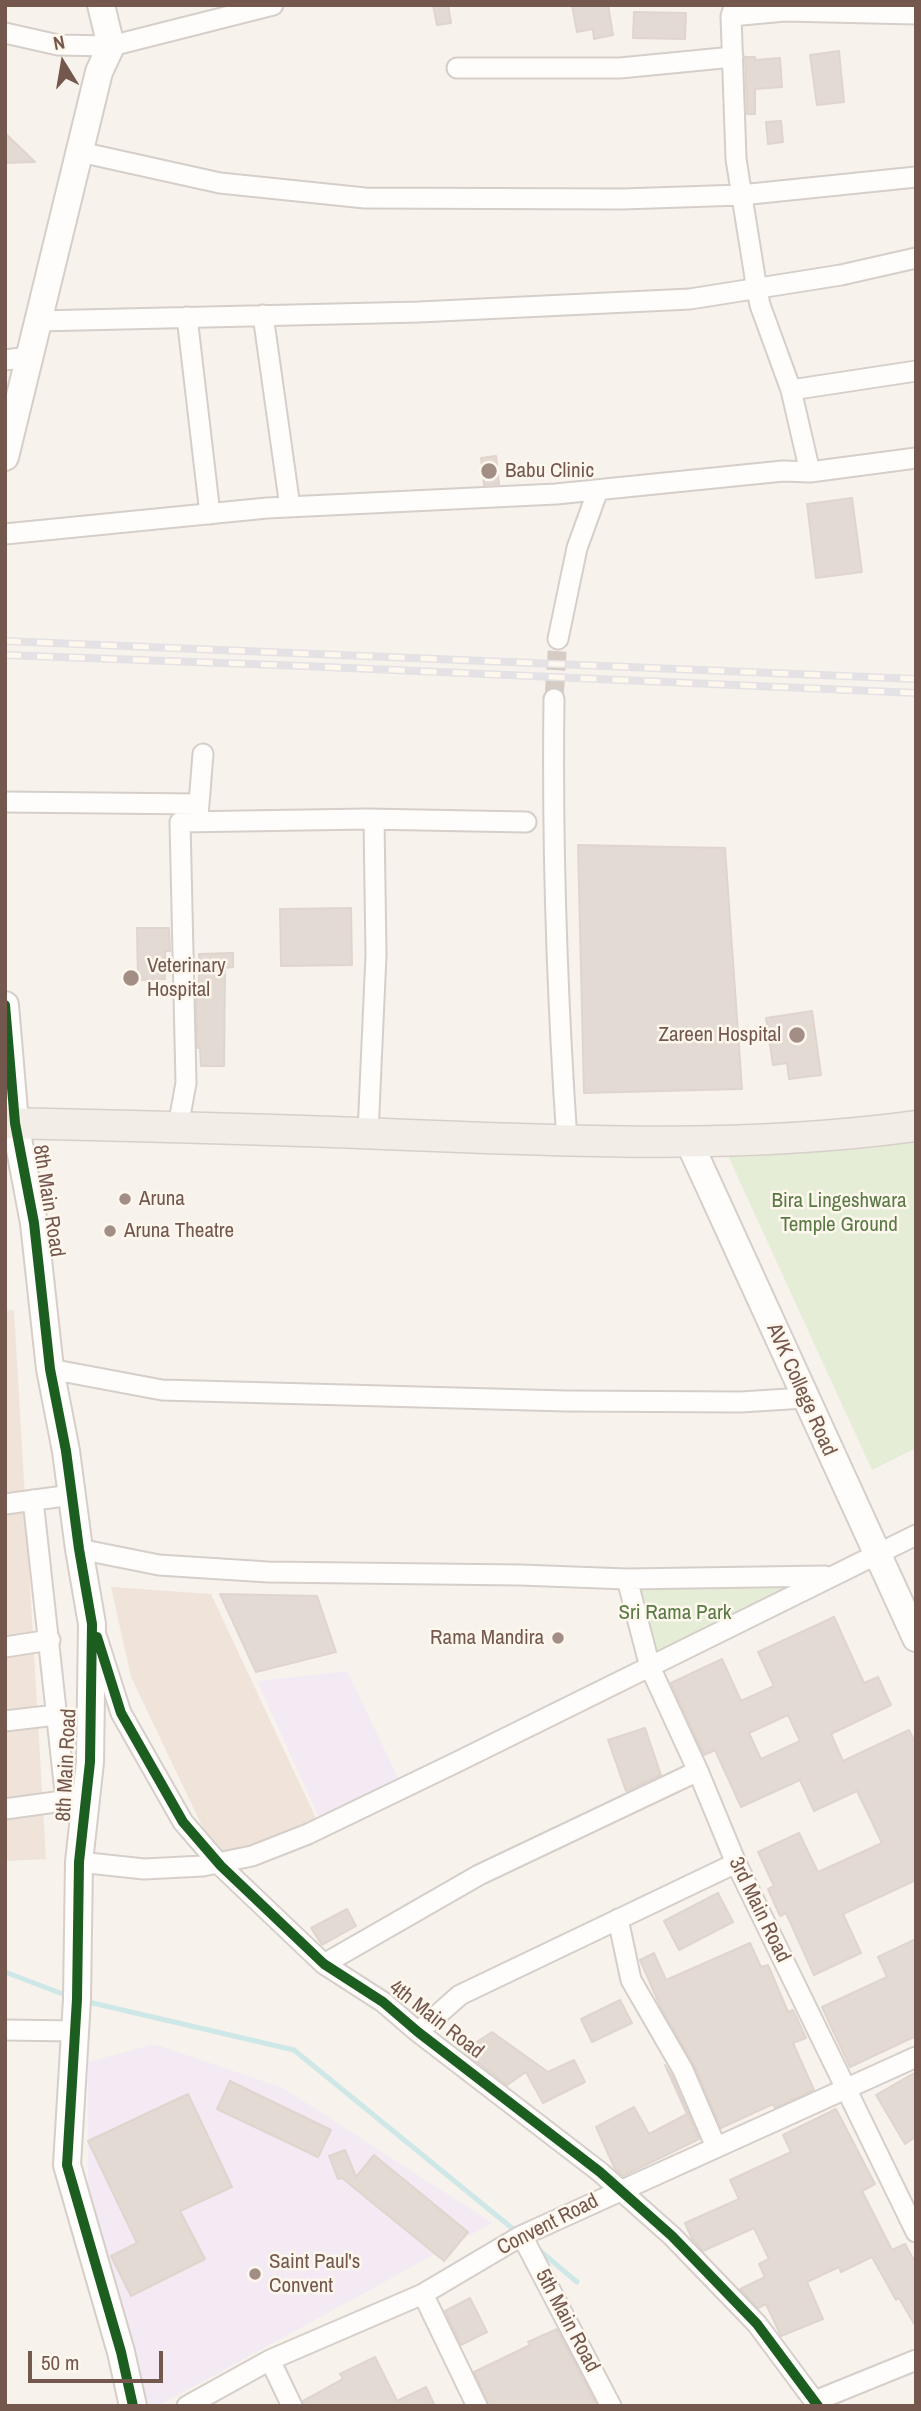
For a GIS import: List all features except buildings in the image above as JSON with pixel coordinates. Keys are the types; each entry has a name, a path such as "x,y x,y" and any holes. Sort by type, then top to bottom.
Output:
{"main road":[{"path":"10,1123 566,1141 689,1142 784,1140 916,1126"}],"street":[{"path":"5,457 17,358 38,321 99,72 111,46 101,5"},
{"path":"5,33 58,46 111,46 273,5"},
{"path":"810,472 791,390 760,305 741,195 736,159 733,11 916,14"},
{"path":"457,68 620,68 733,57"},
{"path":"79,152 220,183 365,198 622,199 741,195 916,177"},
{"path":"38,321 555,307 690,299 841,275 916,258"},
{"path":"263,315 290,507"},
{"path":"187,317 210,514"},
{"path":"791,390 916,371"},
{"path":"5,534 290,507 598,490 783,471 810,472 916,458"},
{"path":"558,639 577,548 598,490"},
{"path":"554,699 553,828 566,1141"},
{"path":"198,813 203,754"},
{"path":"5,802 374,820 526,822"},
{"path":"178,1127 187,1083 180,822 198,813"},
{"path":"368,1133 376,955 374,820"},
{"name":"8th Main Road","path":"5,1004 10,1123 34,1223 50,1369 66,1451 92,1623 90,1762 76,1799 79,1862 75,2031 67,2165 121,2352 133,2406"},
{"name":"AVK College Road","path":"689,1142 916,1638"},
{"path":"50,1369 175,1390 566,1401 741,1402 804,1398"},
{"path":"5,1504 72,1495"},
{"path":"5,1809 76,1799 56,1715 33,1500"},
{"path":"79,1862 144,1869 218,1863 252,1856 308,1834 916,1535"},
{"path":"79,1549 159,1564 268,1572 627,1579 830,1576"},
{"name":"3rd Main Road","path":"627,1579 650,1667 698,1771 736,1863 916,2232"},
{"name":"4th Main Road","path":"92,1623 121,1713 183,1822 218,1863 324,1964 383,2002 620,2190 672,2236 757,2324 816,2403"},
{"path":"5,1647 50,1640"},
{"path":"5,1721 56,1715"},
{"path":"324,1964 479,1875 698,1771"},
{"path":"418,2032 460,1995 736,1863"},
{"path":"618,1919 631,1980 684,2070 716,2147"},
{"path":"5,2030 75,2031"},
{"name":"Convent Road","path":"187,2406 270,2360 423,2294 522,2236 916,2057"},
{"name":"5th Main Road","path":"522,2236 611,2406"},
{"path":"423,2294 477,2406"},
{"path":"270,2360 292,2406"},
{"path":"816,2403 916,2360"}],"shaded area":[{"path":"14,1310 46,1859 5,1861 5,1311"},
{"path":"111,1587 211,1594 320,1827 224,1872 131,1677"},
{"path":"347,1671 400,1782 322,1824 257,1681"},
{"name":"Saint Paul's Convent","path":"154,2044 283,2088 492,2223 158,2406 149,2406 88,2191 88,2062"}],"green space":[{"name":"Bira Lingeshwara Temple Ground","path":"916,1124 916,1448 872,1470 724,1147"},
{"name":"Sri Rama Park","path":"809,1581 656,1658 633,1583"}],"waterway":[{"path":"5,1972 68,1996"},
{"path":"84,2001 294,2050 518,2233"},
{"path":"539,2250 577,2282"}],"tunnel":[{"path":"554,699 558,639"}],"railway":[{"path":"5,641 916,679"},
{"path":"5,655 916,693"}],"cycle path":[{"path":"5,1005 15,1123 34,1223 50,1369 66,1451 92,1624 90,1762 79,1862 77,1999 67,2165 121,2352 133,2406"},
{"path":"97,1637 121,1713 183,1822 221,1866 324,1964 383,2002 600,2172 672,2236 757,2324 818,2406"}],"place":[{"name":"Babu Clinic","path":"489,471"},
{"name":"Veterinary Hospital","path":"131,978"},
{"name":"Zareen Hospital","path":"797,1035"},
{"name":"Aruna","path":"125,1199"},
{"name":"Aruna Theatre","path":"110,1231"},
{"name":"Rama Mandira","path":"558,1638"},
{"name":"Saint Paul's Convent","path":"255,2274"}]}
